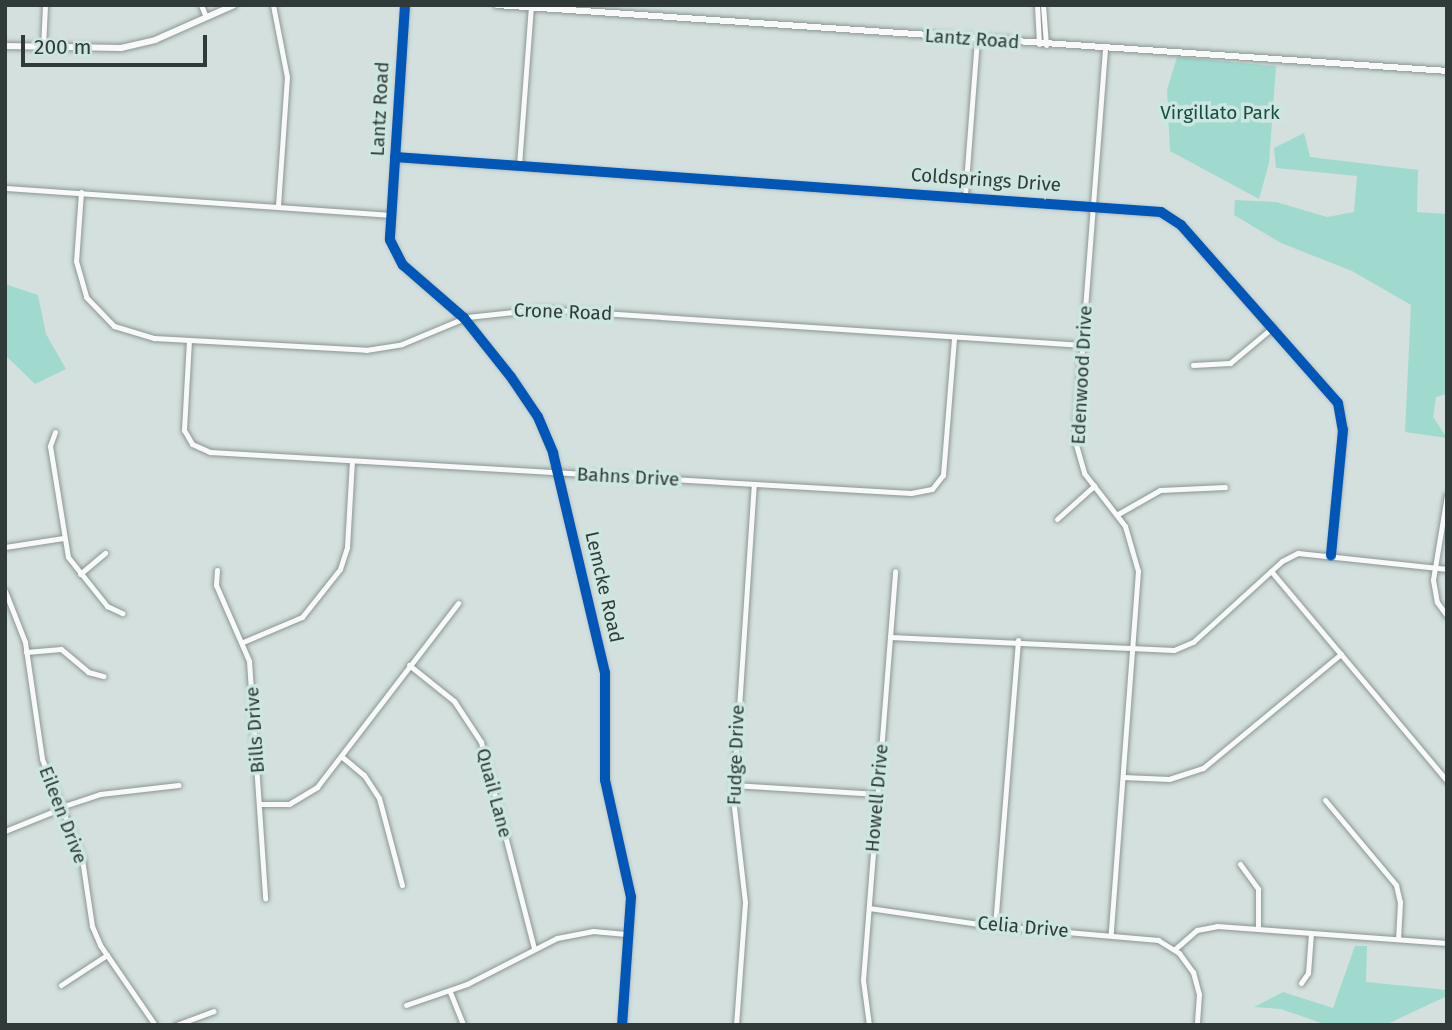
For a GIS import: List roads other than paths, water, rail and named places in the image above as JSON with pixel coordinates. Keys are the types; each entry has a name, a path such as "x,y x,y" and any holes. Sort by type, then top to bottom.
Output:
{"street":[{"path":"43,48 46,5"},
{"path":"201,5 206,18"},
{"path":"5,46 121,48 155,40 234,5"},
{"path":"273,5 287,78 278,206"},
{"name":"Lantz Road","path":"389,215 396,157 405,5"},
{"name":"Lantz Road","path":"497,5 1447,71"},
{"path":"1037,5 1042,44"},
{"path":"1042,44 1043,5"},
{"path":"519,164 531,7"},
{"path":"965,195 977,39"},
{"name":"Edenwood Drive","path":"1105,49 1075,441 1082,468 1118,514 1137,560 1133,648 1111,934"},
{"name":"Coldsprings Drive","path":"396,157 1093,205 1152,210 1176,220 1328,387 1341,412 1331,555"},
{"path":"5,188 389,215"},
{"name":"Crone Road","path":"81,192 76,261 90,303 121,329 189,340 366,350 402,344 464,318 492,311 542,309 1083,345"},
{"name":"Lemcke Road","path":"389,215 392,245 403,265 464,318 538,417 558,473 604,664 605,780 628,868 629,934 622,1025"},
{"path":"1193,365 1230,363 1273,327"},
{"name":"Bahns Drive","path":"189,340 183,412 186,435 195,447 215,453 911,493 934,488 943,475 947,455 954,337"},
{"path":"55,432 50,446 63,538 80,574 107,606 122,613"},
{"path":"243,642 302,617 340,569 347,547 352,461"},
{"name":"Fudge Drive","path":"736,1025 745,902 733,824 733,785 754,485"},
{"path":"1057,519 1094,486"},
{"path":"1118,514 1160,490 1225,487"},
{"path":"1447,495 1434,567 1434,593 1447,616"},
{"path":"5,547 63,538"},
{"path":"80,574 104,553"},
{"path":"890,637 1018,640 1170,651 1188,645 1271,571 1298,553 1447,569"},
{"name":"Bills Drive","path":"217,570 216,584 243,642 251,679 265,898"},
{"name":"Howell Drive","path":"869,1025 863,981 895,571"},
{"path":"1271,571 1447,780"},
{"name":"Eileen Drive","path":"5,590 26,652 42,759 82,859 92,926 107,955 155,1025"},
{"path":"260,804 284,805 306,796 341,755 457,603"},
{"path":"995,926 1018,640"},
{"path":"26,652 61,649 88,672 103,676"},
{"path":"1123,777 1169,779 1203,768 1341,654"},
{"name":"Quail Lane","path":"409,664 454,701 481,742 534,948"},
{"path":"341,755 364,775 379,798 401,885"},
{"path":"5,831 100,794 178,785"},
{"path":"733,785 878,794"},
{"path":"1325,800 1396,885 1400,902 1398,939"},
{"path":"1240,864 1258,889 1258,929"},
{"name":"Celia Drive","path":"869,908 995,926 1151,938 1175,949"},
{"path":"1197,1025 1197,982 1175,949 1205,928 1258,929 1447,943"},
{"path":"406,1005 450,992 534,948 579,933 629,934"},
{"path":"1301,983 1308,973 1311,933"},
{"path":"61,985 107,955"},
{"path":"450,992 463,1025"},
{"path":"176,1025 214,1011"}],"park label":[{"name":"Virgillato Park","path":"1220,113"}]}
